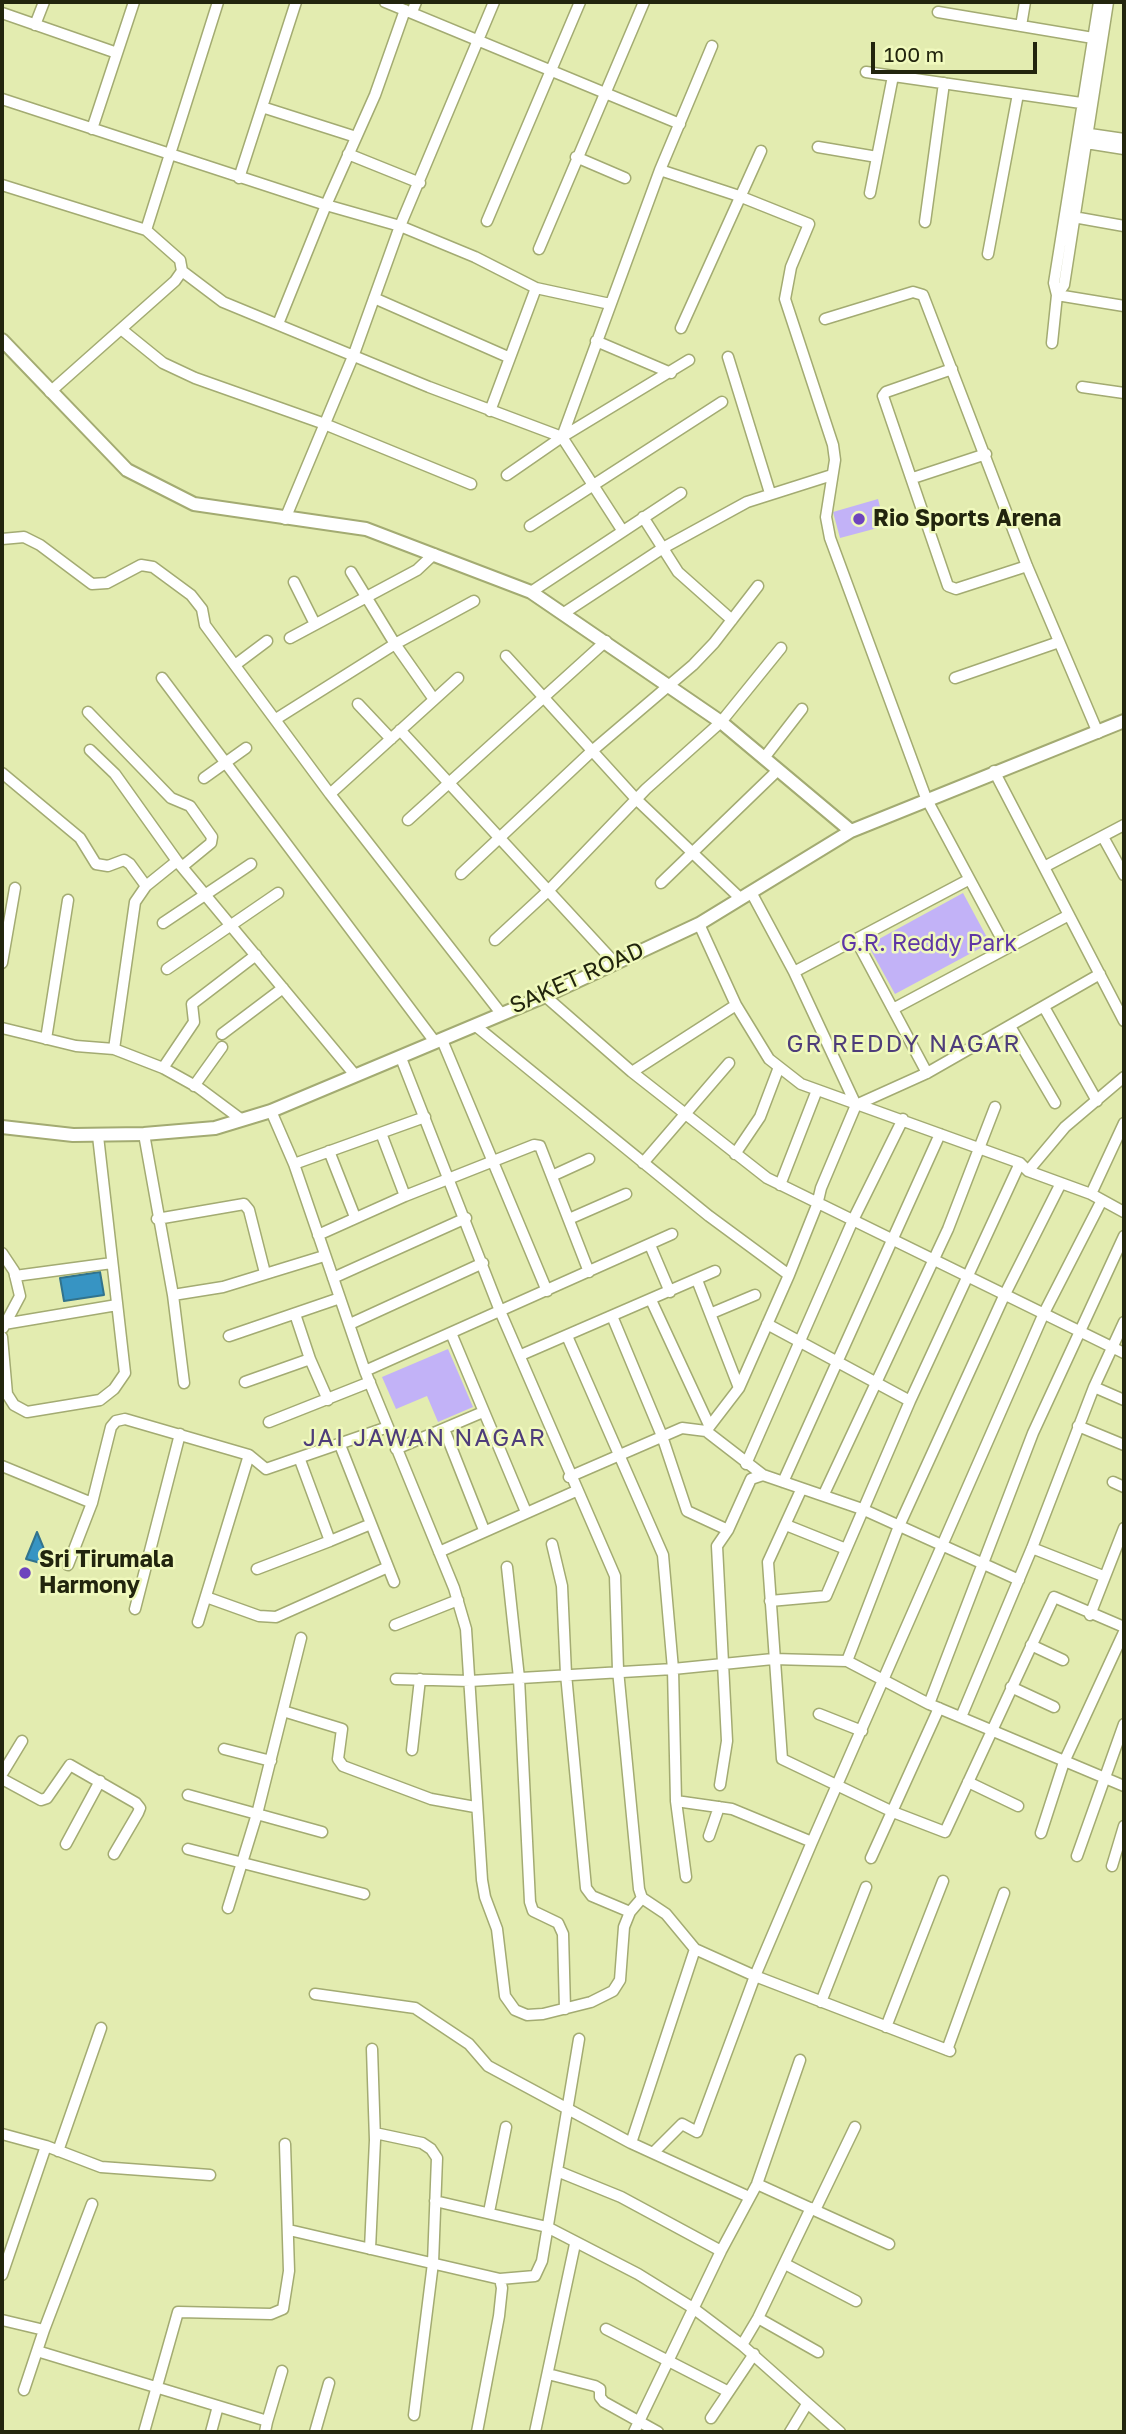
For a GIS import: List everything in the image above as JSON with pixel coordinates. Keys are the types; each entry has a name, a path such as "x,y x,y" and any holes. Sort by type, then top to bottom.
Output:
{"street":[{"path":"35,25 44,2"},
{"path":"92,129 134,2"},
{"path":"146,230 218,2"},
{"path":"239,178 296,2"},
{"path":"385,2 480,39 680,124"},
{"path":"278,324 408,11 416,2"},
{"path":"285,519 322,423 354,354 400,226 494,2"},
{"path":"487,221 580,2"},
{"path":"539,249 644,2"},
{"path":"1021,26 1025,2"},
{"path":"1087,104 1099,2"},
{"path":"1052,343 1057,295 1054,283 1069,217 1087,104 1108,2"},
{"path":"938,12 1093,38"},
{"path":"2,13 117,52"},
{"path":"562,437 660,170 712,46"},
{"path":"866,72 1087,104"},
{"path":"870,193 893,76"},
{"path":"925,222 944,83"},
{"path":"988,254 1018,94"},
{"path":"2,99 239,178 400,226 475,257 536,288 610,304"},
{"path":"262,107 356,137"},
{"path":"1082,137 1124,139"},
{"path":"1082,137 1124,149"},
{"path":"818,147 877,157"},
{"path":"681,328 761,151"},
{"path":"348,153 420,183"},
{"path":"576,157 625,177"},
{"path":"660,170 739,196 810,224 791,267 785,299 834,444 827,517 830,538 926,799 1006,947"},
{"path":"2,185 146,230 180,260 182,271 176,281 50,391"},
{"path":"1069,217 1124,226"},
{"path":"182,271 223,302 491,411 562,437 622,530"},
{"path":"491,411 508,357 536,288"},
{"path":"825,319 919,292 923,295 1027,566 1098,733"},
{"path":"1057,295 1124,306"},
{"path":"374,298 508,357"},
{"path":"121,329 163,363 184,373 322,423 471,484"},
{"path":"2,340 115,460 146,480 194,504 366,529 531,592 669,683 721,722 851,831"},
{"path":"596,341 671,373"},
{"path":"727,357 770,493"},
{"path":"508,475 562,437 689,360"},
{"path":"952,369 886,392 883,397 951,589 1027,566"},
{"path":"1082,387 1124,393"},
{"path":"530,526 722,402"},
{"path":"913,478 986,454"},
{"path":"564,613 663,548 770,493 832,475"},
{"path":"531,592 681,493"},
{"path":"643,517 678,572 732,620"},
{"path":"2,539 13,536 32,541 92,584 107,583 141,565 153,567 191,594 202,609 205,625 330,794 500,1012"},
{"path":"290,638 417,570 434,554"},
{"path":"351,572 395,644 433,698"},
{"path":"294,582 316,624"},
{"path":"461,874 592,751 693,665 758,586"},
{"path":"276,719 395,644 474,601"},
{"path":"235,665 267,641"},
{"path":"408,820 606,641"},
{"path":"955,678 1059,642"},
{"path":"495,940 548,891 636,799 721,722 780,648"},
{"path":"506,656 636,799 692,852 746,895 794,972 856,1105"},
{"path":"162,678 438,1041 493,1161 547,1291"},
{"path":"330,794 458,678"},
{"path":"358,704 391,739"},
{"path":"764,758 802,709"},
{"path":"88,712 171,798 190,806 212,837 211,843 146,886 135,902 114,1049"},
{"name":"SAKET ROAD","path":"2,1127 98,1136 144,1134 215,1128 271,1111 476,1026 500,1012 545,996 699,924 851,831 994,771 1124,721"},
{"path":"400,730 614,962"},
{"path":"204,778 246,748"},
{"path":"90,750 139,803 180,863 355,1075"},
{"path":"661,883 778,769"},
{"path":"994,771 1123,1014"},
{"path":"2,774 80,838 96,863 108,866 124,860 146,886"},
{"path":"1044,867 1124,825"},
{"path":"1103,837 1124,876"},
{"path":"163,923 251,864"},
{"path":"794,972 968,880"},
{"path":"2,963 15,888"},
{"path":"167,969 278,893"},
{"path":"46,1039 68,900"},
{"path":"893,1009 1069,915"},
{"path":"699,924 736,1005 769,1059 801,1084 980,1148 1091,1194 1124,1212"},
{"path":"856,940 927,1073"},
{"path":"163,1068 194,1022 192,1004 256,956"},
{"path":"708,1428 739,1388 789,1275 817,1205 821,1188 856,1105 927,1073 1011,1028 1100,974"},
{"path":"222,1034 283,988"},
{"path":"545,996 632,1073 735,1154 780,1185 1124,1353"},
{"path":"632,1073 736,1005"},
{"path":"1044,1007 1097,1101"},
{"path":"476,1026 643,1163 789,1275"},
{"path":"2,1028 76,1046 114,1049 163,1068 242,1120"},
{"path":"1011,1028 1055,1104"},
{"path":"194,1086 222,1047"},
{"path":"271,1111 294,1164 365,1371 439,1552 466,1629 475,1807 482,1880 497,1929 505,1996 515,2010 527,2015 591,2002 613,1991 620,1980 621,1944 630,1912 642,1898 618,1670 615,1576 569,1478 521,1355 500,1311 466,1218 401,1058"},
{"path":"643,1163 729,1063"},
{"path":"735,1154 760,1117 779,1067"},
{"path":"770,1601 826,1596 910,1401 967,1278 1024,1167 1065,1127 1124,1077"},
{"path":"780,1185 817,1090"},
{"path":"824,1494 931,1260 948,1229 996,1107"},
{"path":"294,1164 425,1117"},
{"path":"746,1464 853,1220 903,1119"},
{"path":"1091,1194 1124,1123"},
{"path":"381,1133 405,1196"},
{"path":"144,1134 157,1219 173,1295 184,1383"},
{"path":"783,1482 839,1363 940,1134"},
{"path":"2,1337 7,1394 14,1405 27,1412 40,1412 100,1400 114,1389 125,1373 98,1136"},
{"path":"318,1235 405,1196 534,1145 540,1146 554,1175 589,1272"},
{"path":"330,1151 355,1217"},
{"path":"554,1175 589,1159"},
{"path":"847,1661 899,1526 1004,1296 1061,1183"},
{"path":"569,1219 626,1194"},
{"path":"653,2153 682,2124 697,2132 755,1976 837,1784 885,1682 942,1543 1044,1313 1102,1200"},
{"path":"157,1219 244,1204 249,1210 265,1273"},
{"path":"333,1278 466,1218"},
{"path":"365,1371 672,1234"},
{"path":"871,1858 893,1812 934,1706 983,1562 1033,1433 1124,1236"},
{"path":"650,1245 670,1292"},
{"path":"2,1253 15,1276 20,1296 3,1328"},
{"path":"173,1295 223,1287 324,1256"},
{"path":"15,1276 112,1263"},
{"path":"350,1324 483,1264"},
{"path":"521,1355 715,1271"},
{"path":"697,1280 712,1312 739,1388"},
{"path":"712,1312 755,1295"},
{"path":"229,1336 340,1298"},
{"path":"652,1300 708,1428 746,1464 763,1475 800,1490 824,1494 862,1509 1019,1580"},
{"path":"3,1328 117,1305"},
{"path":"295,1314 310,1359 328,1400"},
{"path":"612,1316 662,1436 687,1511 728,1530"},
{"path":"961,1717 1032,1548 1094,1387 1124,1322"},
{"path":"767,1324 910,1401"},
{"path":"451,1333 526,1512"},
{"path":"567,1336 663,1555 673,1670 676,1801 686,1877"},
{"path":"245,1382 310,1359"},
{"path":"269,1422 370,1382"},
{"path":"1094,1387 1124,1400"},
{"path":"396,1449 483,1412"},
{"path":"68,1565 92,1503 111,1427 116,1421 125,1419 249,1455 266,1469 300,1460 388,1427"},
{"path":"1078,1426 1124,1445"},
{"path":"569,1478 682,1428 708,1428"},
{"path":"444,1429 484,1530"},
{"path":"135,1609 180,1434"},
{"path":"341,1445 394,1582"},
{"path":"198,1622 249,1455"},
{"path":"300,1460 330,1541"},
{"path":"2,1466 92,1503"},
{"path":"719,1785 727,1741 717,1546 728,1530 751,1479 763,1475"},
{"path":"1113,1482 1124,1486"},
{"path":"800,1490 768,1562 782,1759 893,1812 945,1832 1054,1597 1124,1629 1064,1762 1041,1833"},
{"path":"439,1552 576,1491"},
{"path":"257,1569 371,1524"},
{"path":"786,1525 846,1549"},
{"path":"1090,1615 1124,1528"},
{"path":"552,1544 562,1586 566,1674 586,1888 592,1896 630,1912"},
{"path":"1032,1548 1103,1576"},
{"path":"206,1597 260,1616 276,1617 388,1567"},
{"path":"507,1567 519,1678 530,1902 533,1911 558,1923 563,1934 565,2009"},
{"path":"395,1625 457,1600"},
{"path":"228,1908 240,1861 257,1814 301,1638"},
{"path":"1031,1646 1063,1660"},
{"path":"396,1679 470,1681 618,1670 673,1670 723,1662 773,1659 847,1661 934,1706 1124,1786"},
{"path":"412,1750 420,1679"},
{"path":"1011,1687 1055,1707"},
{"path":"283,1711 342,1730 338,1759 343,1766 431,1799 475,1807"},
{"path":"819,1714 862,1731"},
{"path":"1077,1856 1124,1724"},
{"path":"23,1741 2,1776 41,1800 47,1798 70,1765 100,1781 139,1808 114,1854"},
{"path":"224,1749 271,1761"},
{"path":"66,1844 100,1781"},
{"path":"968,1782 1018,1805"},
{"path":"188,1795 322,1832"},
{"path":"676,1801 732,1809 812,1842"},
{"path":"709,1836 719,1807"},
{"path":"1112,1866 1124,1826"},
{"path":"188,1849 364,1894"},
{"path":"886,2027 943,1881"},
{"path":"821,2002 866,1887"},
{"path":"642,1898 666,1914 694,1947 755,1976 948,2051 1004,1893"},
{"path":"631,2143 694,1947"},
{"path":"315,1994 415,2008 469,2044 488,2066 631,2143 749,2197"},
{"path":"58,2151 102,2028"},
{"path":"289,2230 500,2279 535,2276 542,2261 579,2039"},
{"path":"370,2249 375,2133 372,2049"},
{"path":"634,2432 721,2250 757,2184 800,2060"},
{"path":"489,2212 506,2127"},
{"path":"742,2345 855,2127"},
{"path":"375,2133 422,2143 431,2149 437,2158 433,2263 414,2415"},
{"path":"2,2134 112,2169 210,2175"},
{"path":"144,2432 178,2312 271,2314 283,2309 289,2271 285,2144"},
{"path":"2,2275 46,2146"},
{"path":"557,2171 621,2197 721,2250"},
{"path":"757,2184 889,2244"},
{"path":"435,2201 547,2227 575,2244 638,2274 693,2308 754,2354 839,2432"},
{"path":"24,2390 92,2204"},
{"path":"535,2432 575,2244"},
{"path":"785,2264 856,2301"},
{"path":"477,2432 499,2316 502,2288 500,2279"},
{"path":"758,2318 818,2352"},
{"path":"2,2319 44,2330"},
{"path":"606,2329 727,2391"},
{"path":"37,2351 218,2406 266,2427 282,2371"},
{"path":"711,2418 754,2354"},
{"path":"548,2374 595,2386 600,2389 600,2397 604,2402 659,2432"},
{"path":"315,2432 329,2383"},
{"path":"790,2432 807,2403"},
{"path":"211,2432 218,2406"}],"green space":[{"name":"Rio Sports Arena","path":"878,499 885,526 840,538 833,512"},
{"name":"G.R. Reddy Park","path":"963,893 990,943 895,994 868,945"},
{"path":"448,1349 473,1407 438,1422 427,1396 396,1409 382,1377"}],"water":[{"path":"100,1272 104,1295 64,1301 60,1278"},
{"path":"37,1532 51,1566 26,1559"}],"place":[{"name":"Rio Sports Arena","path":"859,519"},
{"name":"Sri Tirumala Harmony","path":"25,1573"}],"district":[{"name":"GR REDDY NAGAR","path":"904,1044"},
{"name":"JAI JAWAN NAGAR","path":"425,1438"}]}
